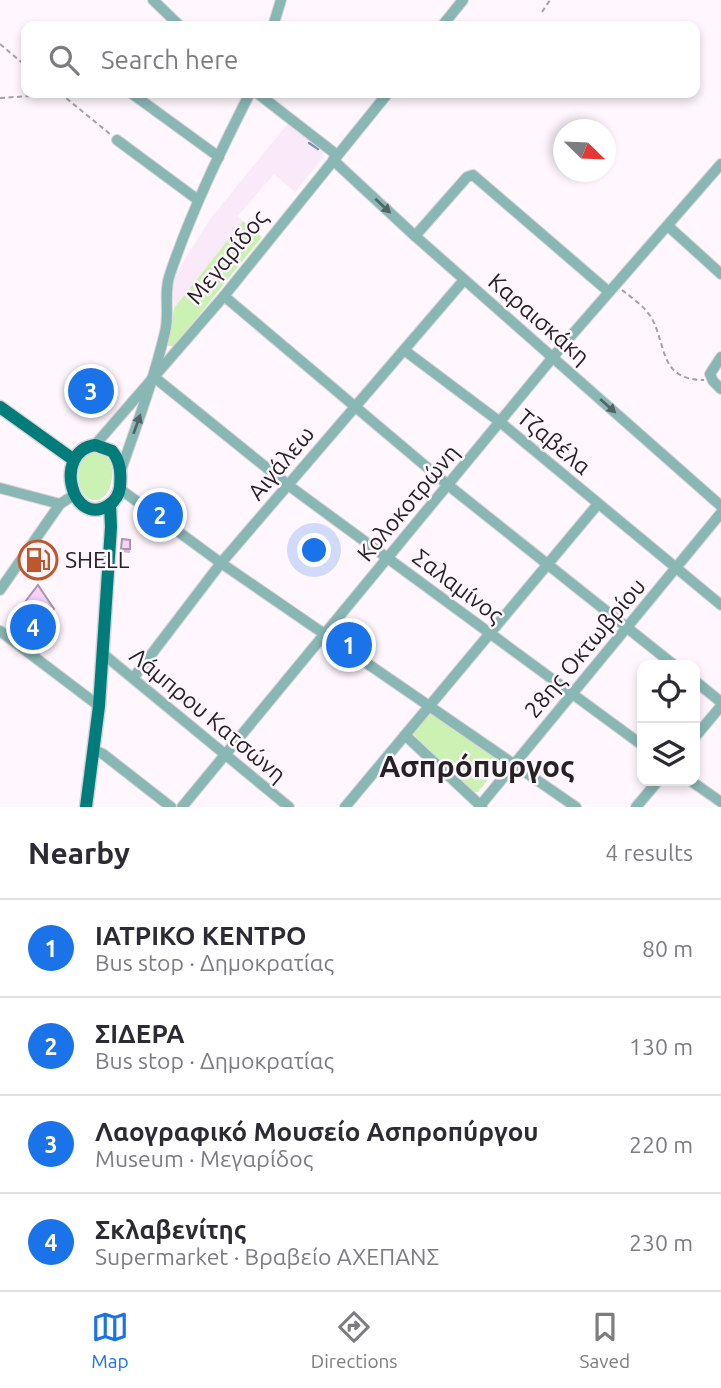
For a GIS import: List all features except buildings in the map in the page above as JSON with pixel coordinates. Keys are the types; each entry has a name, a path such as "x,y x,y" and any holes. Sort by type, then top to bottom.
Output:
{"main road":[{"path":"2,412 74,460"},
{"path":"95,445 112,451 118,459 120,489 110,504 101,508 89,508 82,505 74,495 74,460 83,449 95,445"},
{"path":"86,807 99,706 111,527 110,504"}],"street":[{"path":"153,0 175,21"},
{"path":"275,21 281,0"},
{"path":"446,21 463,0"},
{"path":"138,98 219,157"},
{"path":"120,470 154,377 168,319 169,276 198,200 248,98"},
{"name":"Καραισκάκη","path":"263,98 335,157 415,236 721,506"},
{"name":"Μεγαρίδος","path":"95,445 224,296 384,98"},
{"path":"117,140 198,200"},
{"name":"Κολοκοτρώνη","path":"182,807 554,357 721,164"},
{"path":"415,236 467,177 473,175 612,289"},
{"path":"668,226 721,274"},
{"name":"Αιγάλεω","path":"134,677 220,563 464,280"},
{"path":"224,296 448,485 668,660"},
{"name":"Τζαβέλα","path":"404,349 500,422 721,605"},
{"path":"717,385 710,374 721,357"},
{"name":"Σαλαμίνος","path":"154,377 288,485 637,741"},
{"path":"0,488 60,504"},
{"path":"120,489 220,563 576,807"},
{"path":"0,590 60,504 74,495"},
{"path":"345,807 598,504"},
{"name":"28ης Οκτωβρίου","path":"480,806 721,513"},
{"path":"0,631 99,706"},
{"name":"Λάμπρου Κατσώνη","path":"102,653 289,807"},
{"path":"700,685 721,704 700,731"},
{"path":"405,735 480,806"},
{"path":"94,750 103,754 171,807"},
{"path":"636,807 654,786"},
{"path":"698,786 721,802"}],"path":[{"path":"542,12 550,0"},
{"path":"0,44 21,62"},
{"path":"0,99 21,97"},
{"path":"66,98 117,140"},
{"path":"612,289 645,309 653,320 661,349 669,364 690,379 717,385"}],"shaded area":[{"path":"290,121 324,150 322,159 295,192 274,174 238,216 243,221 174,308 172,284 182,264 210,219"}],"green space":[{"path":"243,221 262,237 174,346 168,346 174,308"},
{"path":"95,451 108,457 112,470 106,495 96,500 84,495 78,474 81,461"},
{"path":"428,707 495,756 498,767 478,792 473,792 409,730"}],"waterway":[{"path":"309,143 318,149"}],"place":[{"name":"Λαογραφικό Μουσείο Ασπροπύργου","path":"91,391"},
{"name":"ΣΙΔΕΡΑ","path":"160,515"},
{"name":"SHELL","path":"38,560"},
{"name":"Σκλαβενίτης","path":"33,627"},
{"name":"ΙΑΤΡΙΚΟ ΚΕΝΤΡΟ","path":"349,645"}],"district":[{"name":"Ασπρόπυργος","path":"477,767"}]}
